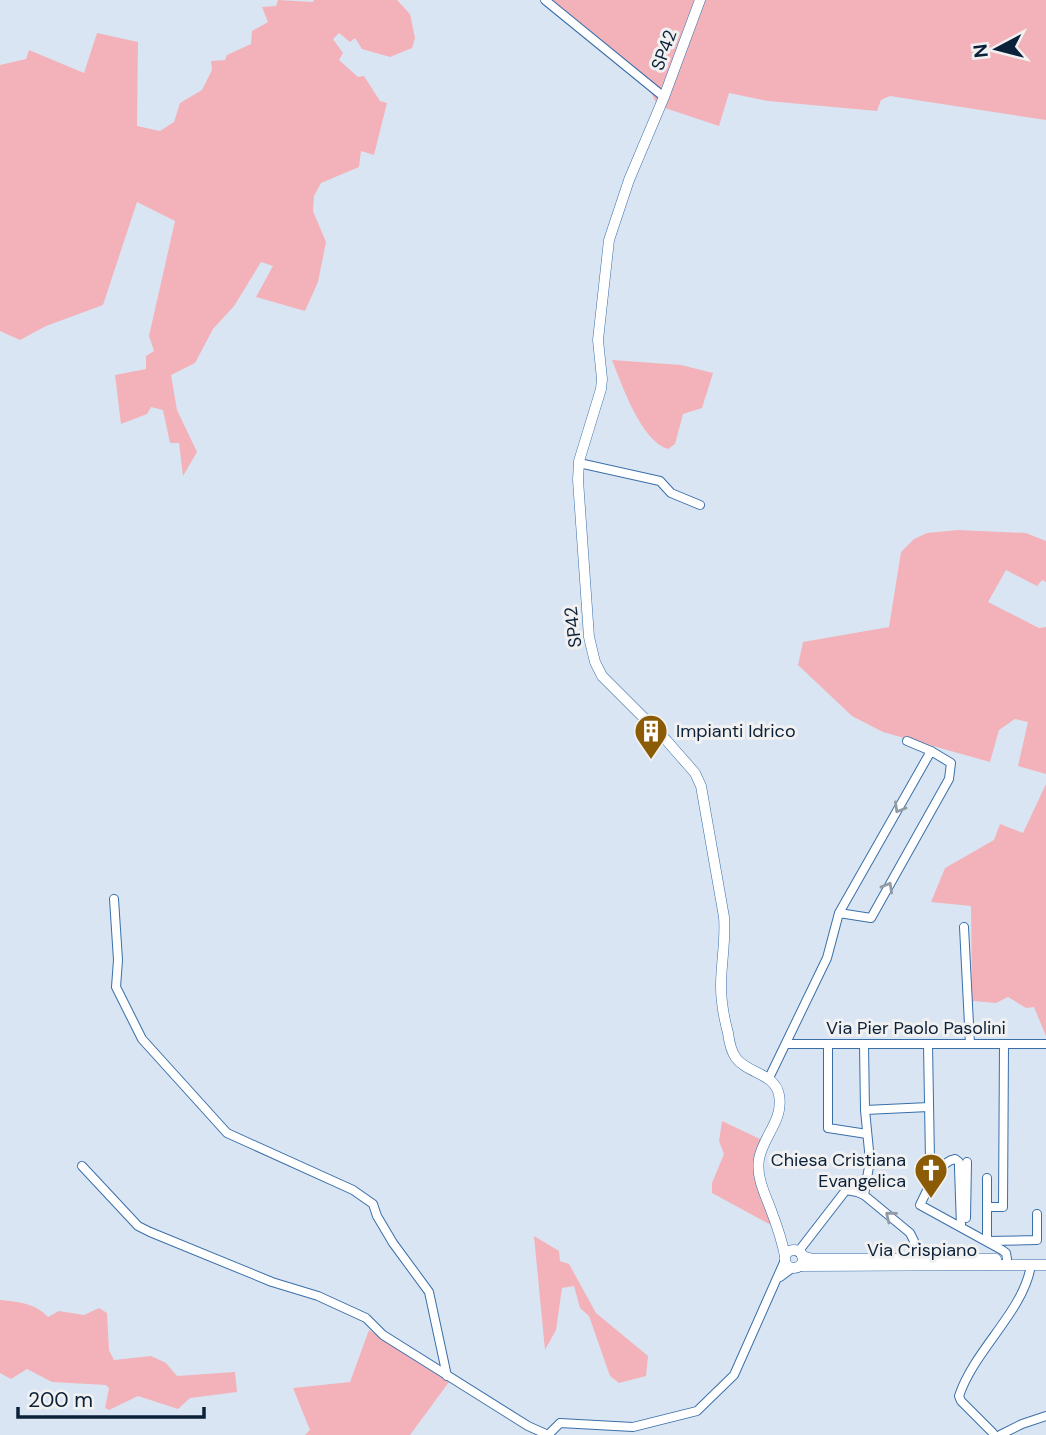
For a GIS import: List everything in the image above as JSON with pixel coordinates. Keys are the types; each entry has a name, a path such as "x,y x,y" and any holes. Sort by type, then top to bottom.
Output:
{"main road":[{"name":"SP42","path":"700,0 664,97 629,180 606,251 598,340 601,389 584,441 578,480 591,649 602,676 667,741 695,773 701,786 724,917 721,984 724,1019 737,1059 769,1078"},
{"path":"769,1078 778,1090 779,1112 776,1124 759,1157 758,1172 781,1237 794,1258"},
{"name":"Via Crispiano","path":"794,1258 1046,1259"},
{"name":"Via Crispiano","path":"794,1258 1046,1265"}],"street":[{"path":"545,0 664,97"},
{"path":"579,463 660,481 671,494 699,505"},
{"path":"839,913 871,918 949,779 951,763 907,741"},
{"path":"769,1078 827,958 839,913 931,751"},
{"path":"114,899 118,960 116,987 142,1039 227,1133 353,1190 373,1204 393,1243 429,1292 447,1376"},
{"path":"964,927 970,1044"},
{"name":"Via Pier Paolo Pasolini","path":"786,1044 1046,1044"},
{"path":"828,1044 828,1128 867,1134"},
{"path":"928,1044 930,1161"},
{"path":"987,1207 1003,1207 1004,1044"},
{"path":"864,1045 865,1110 870,1161 864,1195"},
{"path":"865,1110 929,1107"},
{"name":"Via Crispiano","path":"961,1226 958,1161 955,1159 949,1160 932,1181 920,1205 1003,1250 1007,1259"},
{"name":"Via Crispiano","path":"967,1162 966,1222 987,1241"},
{"path":"82,1166 138,1226 272,1282 318,1296 366,1318 383,1335 528,1426 548,1435 560,1423 633,1427 697,1411 734,1375 778,1279 846,1190 867,1178"},
{"path":"987,1178 987,1241 1037,1240 1037,1214"},
{"name":"Via Crispiano","path":"846,1190 864,1195 910,1233 914,1241 915,1258"},
{"path":"1031,1265 1027,1284 1002,1325 982,1351 958,1396 996,1435 1046,1416"}],"shaded area":[{"path":"278,0 397,0 410,14 415,38 412,48 390,57 362,49 355,38 350,42 339,33 333,39 343,53 339,60 358,77 364,76 380,101 387,103 374,155 361,151 359,167 321,183 314,196 313,211 326,242 318,282 305,311 256,297 273,266 261,262 234,306 213,329 195,363 171,375 177,410 197,452 183,476 179,443 170,443 163,410 151,407 147,414 121,424 115,375 146,369 146,356 154,351 149,336 175,221 137,202 103,305 46,326 20,340 0,331 0,65 26,59 29,50 84,73 97,33 138,42 137,126 160,131 174,122 180,103 202,90 212,70 211,61 225,60 227,55 251,44 252,31 268,22 262,7 276,6"},
{"path":"541,0 697,0 656,103 651,92"},
{"path":"702,0 1046,0 1046,120 890,96 881,100 877,111 768,101 729,93 719,126 665,108 660,112"},
{"path":"612,360 681,365 713,373 702,408 683,414 675,444 668,449 658,444 641,424"},
{"path":"958,530 1026,533 1046,541 1046,582 1042,580 1037,586 1006,570 988,602 1039,628 1046,627 1046,774 1018,766 1028,722 1015,719 999,730 990,762 883,732 852,716 798,665 803,642 889,627 901,552 914,539 927,533"},
{"path":"1046,784 1046,1036 1034,1007 1026,1008 1008,997 996,1003 974,1001 972,1004 971,906 931,902 945,868 994,840 1000,824 1023,833"},
{"path":"722,1121 762,1140 754,1168 772,1223 769,1224 712,1193 712,1183 724,1154 719,1141"},
{"path":"534,1236 559,1251 560,1261 569,1264 596,1313 648,1356 646,1376 619,1383 610,1376 589,1316 580,1308 574,1286 562,1288 556,1330 545,1350"},
{"path":"0,1300 32,1306 48,1317 59,1311 84,1315 99,1308 107,1313 109,1350 114,1360 151,1356 166,1363 177,1376 235,1372 237,1392 190,1398 178,1409 138,1396 109,1410 105,1408 109,1388 106,1385 52,1382 27,1369 11,1379 0,1373"},
{"path":"369,1330 449,1382 410,1435 305,1435 310,1430 293,1388 350,1382"}],"place":[{"name":"Impianti Idrico","path":"651,761"},
{"name":"Chiesa Cristiana Evangelica","path":"931,1200"}]}
